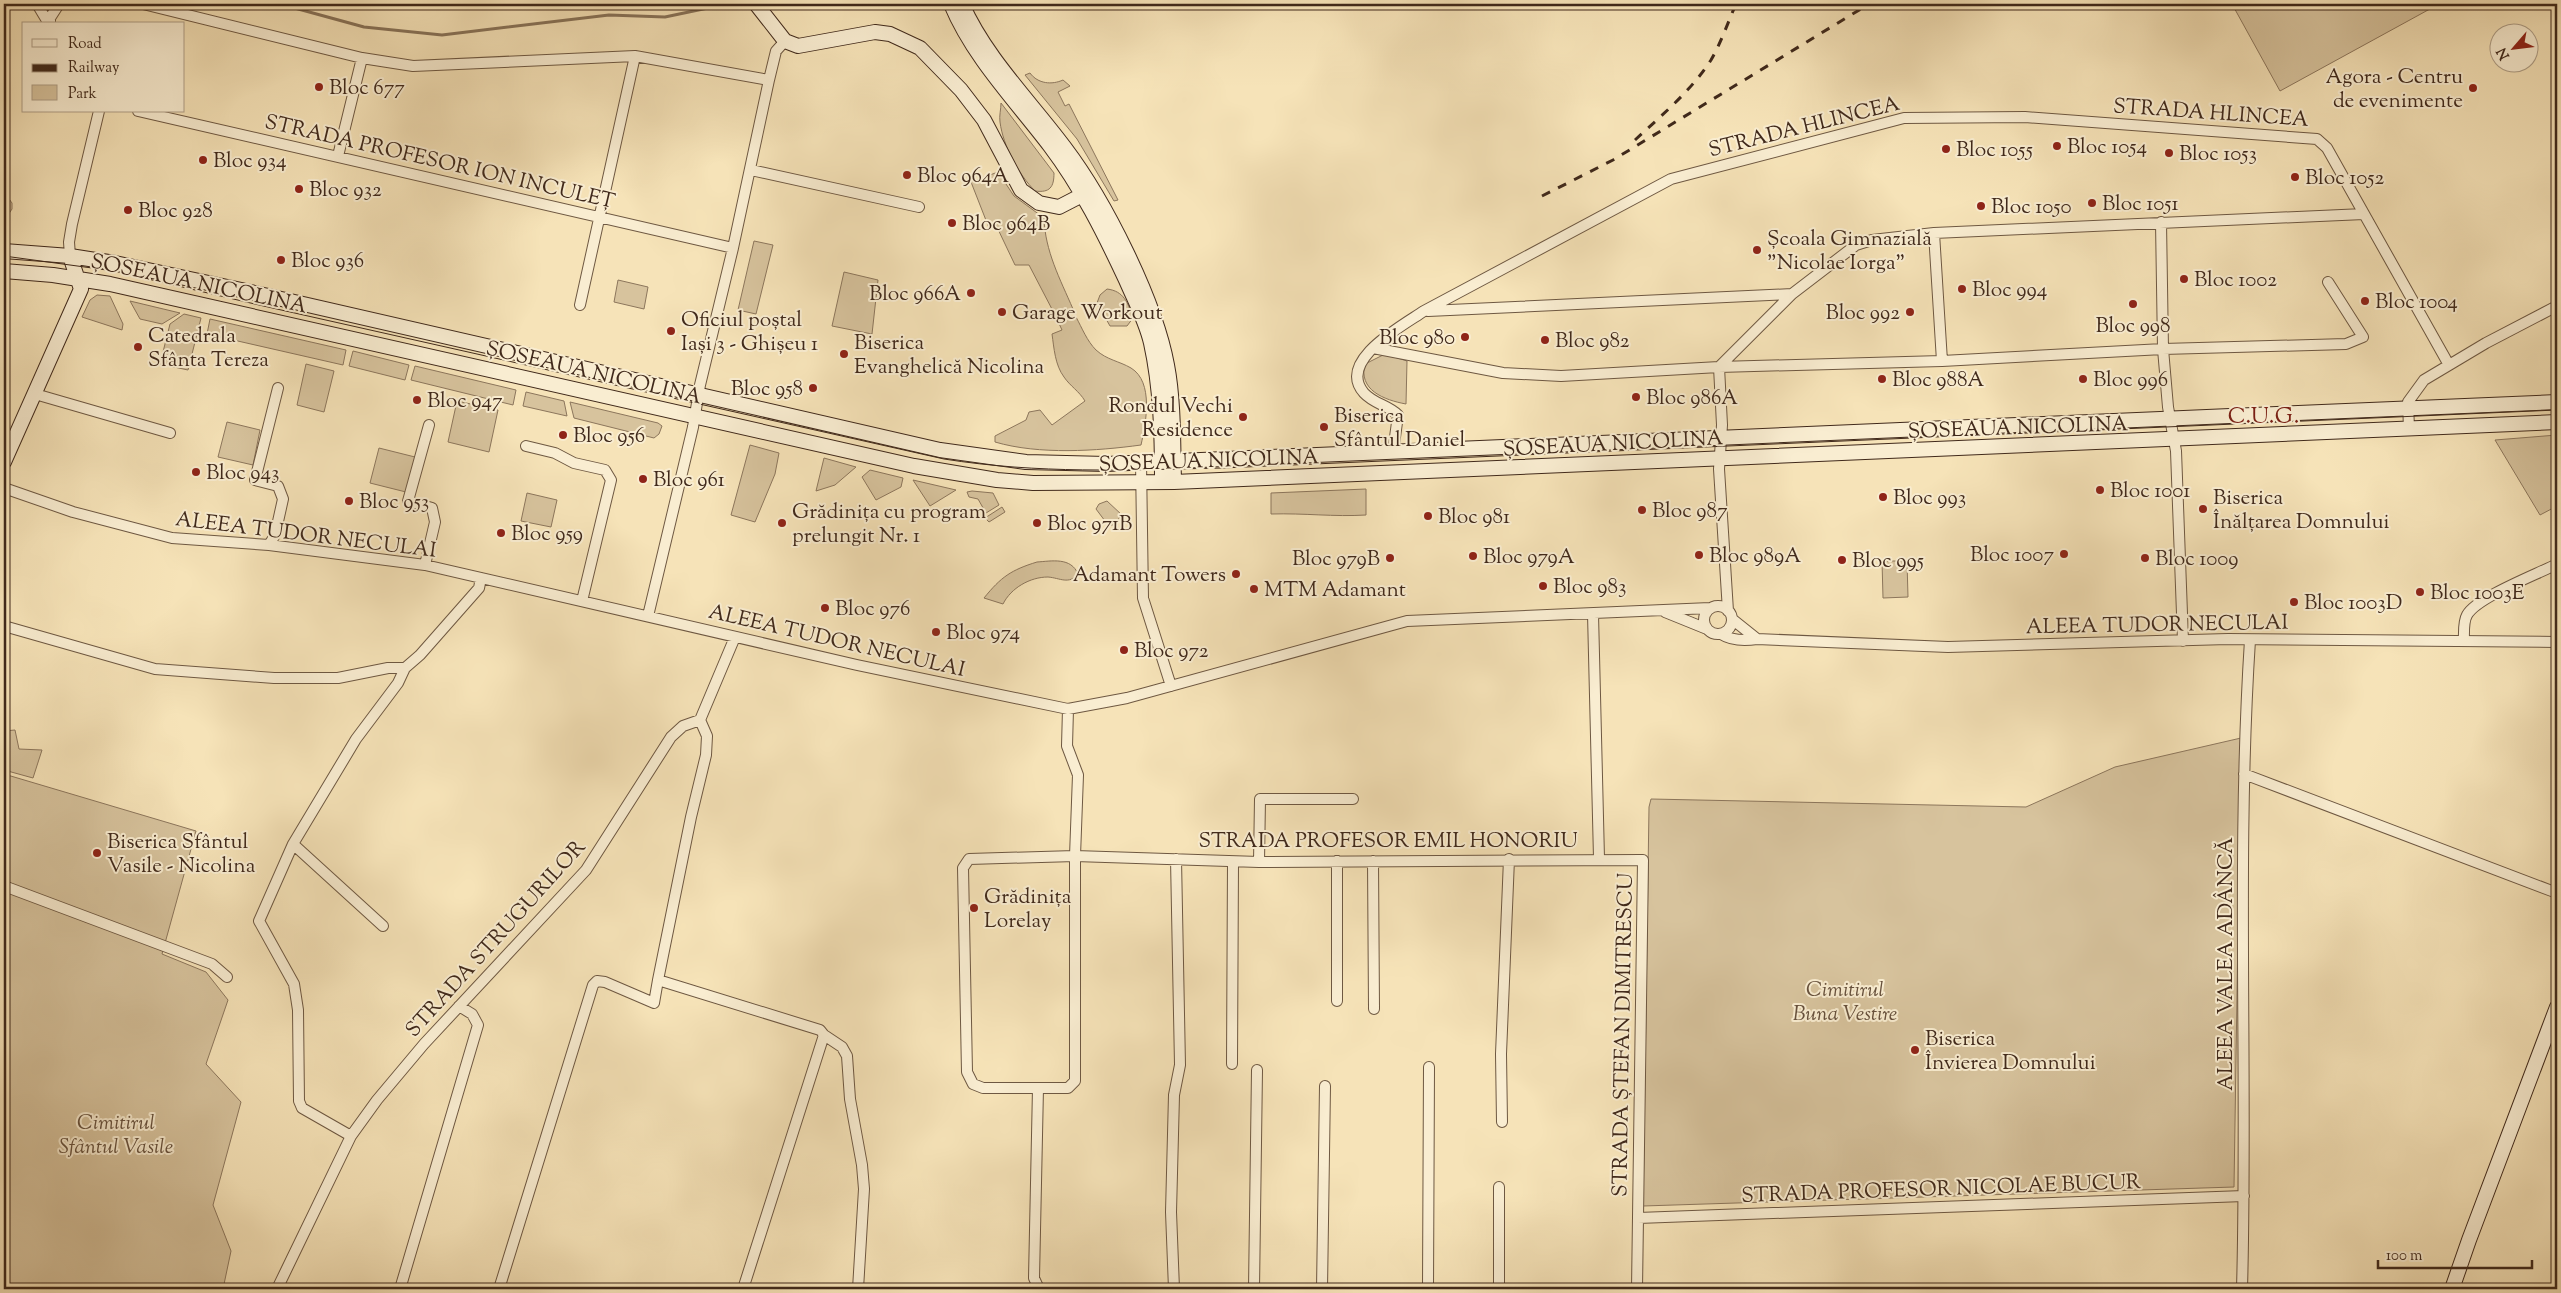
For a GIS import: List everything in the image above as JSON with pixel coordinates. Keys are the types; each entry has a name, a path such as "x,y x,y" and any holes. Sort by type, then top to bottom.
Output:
{"main road":[{"path":"756,4 785,41 798,46 807,46 875,32 890,34 906,40 920,48 935,62 973,104 984,120 1021,190 1030,198 1058,207 1088,192"},
{"path":"951,4 961,27 974,48 1013,89 1072,157 1088,192 1125,253 1160,336 1167,367 1168,482"},
{"path":"962,4 971,24 1013,89"},
{"name":"ȘOSEAUA NICOLINA","path":"4,251 70,256 264,295 940,450 978,457 1058,464 1392,452 2557,402"},
{"path":"4,462 81,289 70,256"},
{"name":"ȘOSEAUA NICOLINA","path":"4,270 77,278 268,318 914,466 980,478 1059,484 1168,482 2557,422"},
{"path":"2452,1289 2468,1240 2557,1007"}],"street":[{"path":"37,4 48,22"},
{"path":"49,22 59,4"},
{"path":"143,4 362,58 413,66 634,56 769,80"},
{"path":"648,616 751,170 769,80 776,51 785,41"},
{"path":"580,305 601,218 634,56"},
{"path":"338,156 362,58"},
{"path":"70,256 69,242 72,224 98,112"},
{"name":"STRADA PROFESOR ION INCULEȚ","path":"142,112 733,248"},
{"name":"STRADA HLINCEA","path":"1392,452 1398,415 1389,406 1371,400 1362,391 1357,379 1357,369 1361,360 1373,348 1424,311 1671,179 1904,118 2044,118 2306,137 2320,140 2449,365"},
{"path":"751,170 919,207"},
{"path":"1721,634 1730,627 1730,615 1719,459 1721,438 1719,367 1792,294 1856,245 1872,240 1934,233 2364,214"},
{"path":"2161,222 2163,350 2170,418 2176,451 2182,642"},
{"path":"1934,233 1942,361"},
{"path":"1373,348 1503,373 1538,376 1719,367 1942,361 2163,350 2346,344 2363,337 2328,282"},
{"path":"1424,311 1792,294"},
{"path":"2409,429 2408,402 2424,380 2486,343 2557,306"},
{"path":"270,545 275,535 283,499 278,486 255,480 278,388"},
{"path":"35,394 170,433"},
{"path":"425,565 436,522 432,508 408,501 428,425"},
{"path":"526,446 555,453 574,463 605,470 611,480 582,601"},
{"path":"1141,462 1143,598 1171,686"},
{"name":"ALEEA TUDOR NECULAI","path":"4,488 119,525 172,538 270,545 425,565 1000,696 1068,709 1127,698 1407,621 1664,611 1714,607 1730,615 1757,639"},
{"path":"2464,641 2467,615 2474,606 2506,588 2557,564"},
{"path":"352,1136 302,1108 299,1101 298,1010 294,984 259,921 293,844 356,739 398,683 405,668 420,655 479,588 482,578"},
{"path":"1707,629 1704,618 1714,607 1728,585"},
{"name":"ALEEA TUDOR NECULAI","path":"1664,611 1707,629 1713,634 1721,634 1732,639 1948,647 2250,640 2557,642"},
{"name":"STRADA ȘTEFAN DIMITRESCU","path":"1593,614 1599,858 1643,860 1637,1289"},
{"path":"4,626 155,669 274,678 338,678 388,668 405,668"},
{"path":"499,1289 593,985 597,981 605,982 654,1003 691,817 706,755 707,736 700,720 735,636"},
{"name":"ALEEA VALEA ADÂNCĂ","path":"2242,1289 2244,1196 2244,774 2250,640"},
{"path":"1038,1289 1034,1278 1038,1088 1068,1088 1073,1085 1075,1077 1074,856 1078,774 1067,746 1068,709"},
{"name":"STRADA STRUGURILOR","path":"277,1289 352,1136 383,1093 459,1006 586,870 671,737 683,726 700,720"},
{"path":"2244,774 2557,894"},
{"path":"1259,862 1260,799 1353,798"},
{"path":"293,844 383,926"},
{"name":"STRADA PROFESOR EMIL HONORIU","path":"1038,1088 983,1088 973,1084 968,1078 963,868 969,859 1074,856 1259,862 1599,858"},
{"name":"STRADA PROFESOR EMIL HONORIU","path":"1174,1289 1171,1212 1174,1095 1180,1065 1176,859"},
{"path":"1502,1122 1502,1054 1509,859"},
{"path":"1337,861 1337,1001"},
{"path":"1373,861 1374,1009"},
{"path":"1232,1064 1233,862"},
{"path":"4,886 212,964 227,977"},
{"path":"658,980 820,1030 824,1035 842,1047 847,1056 850,1099 864,1189 858,1289"},
{"path":"400,1289 478,1025 472,1014 459,1006"},
{"path":"743,1289 824,1035"},
{"path":"1428,1289 1429,1068"},
{"path":"1254,1289 1256,1070"},
{"path":"1322,1289 1325,1086"},
{"path":"1499,1187 1499,1289"},
{"name":"STRADA PROFESOR NICOLAE BUCUR","path":"1638,1218 2244,1196"}],"green space":[{"path":"2232,4 2439,4 2280,91"},
{"path":"1030,73 1041,81 1054,83 1063,80 1070,86 1058,92 1065,106 1069,104 1118,200 1114,201 1077,139 1025,75"},
{"path":"1001,103 1054,173 1052,185 1048,190 1035,191 1023,177 1013,160 1004,141 1000,120"},
{"path":"998,172 1014,196 1044,218 1050,253 1073,309 1054,313 1029,265 1015,265 996,225 989,228 971,182"},
{"path":"4,192 12,203 12,209 4,221"},
{"path":"754,241 773,245 756,314 738,310"},
{"path":"844,272 878,280 872,334 832,326"},
{"path":"618,280 648,287 644,309 614,302"},
{"path":"1107,289 1118,292 1127,303 1133,318 1127,326 1110,326 1097,303 1100,295"},
{"path":"97,295 110,296 123,324 122,330 82,317 90,300"},
{"path":"130,301 180,313 162,324 140,319"},
{"path":"184,314 201,318 188,370 160,364 170,324"},
{"path":"1056,317 1076,317 1087,339 1096,350 1104,356 1131,368 1138,374 1146,393 1145,426 1141,445 1068,451 1030,449 995,442 995,436 1026,420 1029,412 1040,410 1052,425 1085,401 1066,380 1055,356 1052,334 1062,330"},
{"path":"210,319 346,350 343,365 207,334"},
{"path":"353,351 409,365 405,380 349,366"},
{"path":"1385,354 1407,361 1406,404 1389,400 1375,392 1365,381 1365,364"},
{"path":"306,364 334,371 324,412 297,405"},
{"path":"415,366 516,390 513,405 411,380"},
{"path":"526,392 564,401 567,416 523,406"},
{"path":"457,401 498,410 489,452 448,442"},
{"path":"570,402 658,423 662,426 659,434 654,438 574,418"},
{"path":"227,422 260,430 253,465 218,457"},
{"path":"2557,435 2557,506 2540,515 2495,440"},
{"path":"750,445 779,453 775,474 755,522 731,515"},
{"path":"379,448 415,457 406,492 370,483"},
{"path":"824,458 856,467 835,485 816,491"},
{"path":"870,470 903,478 901,487 876,500 862,477"},
{"path":"913,480 956,490 930,506"},
{"path":"1366,489 1366,515 1271,514 1271,493"},
{"path":"967,492 993,493 999,505 986,513 978,499 969,497"},
{"path":"527,493 557,500 551,527 521,521"},
{"path":"1107,501 1122,515 1113,525 1108,525 1096,509 1099,504"},
{"path":"1002,507 1005,512 989,522 985,518"},
{"path":"1882,561 1907,561 1908,597 1883,598"},
{"path":"1037,562 1066,562 1078,574 1068,580 1048,577 1028,581 1016,588 1003,604 984,598 1007,575"},
{"path":"15,730 19,749 42,750 33,778 4,770 4,731"},
{"name":"Cimitirul Buna Vestire","path":"2241,738 2234,1187 1643,1206 1649,807 1651,799 2026,807 2115,767"},
{"name":"Cimitirul Sfântul Vasile","path":"4,774 196,831 162,954 206,972 228,1000 206,1064 241,1102 213,1205 231,1251 223,1289 4,1289"}],"waterway":[{"path":"280,4 364,27 442,35 609,15 665,17 727,4"}],"tram line":[{"path":"4,256 114,271 944,459 1014,467 1083,470 1222,468 2557,410"}],"railway":[{"path":"1635,140 1676,102 1703,71 1718,47 1736,4"},
{"path":"1542,196 1613,160 1869,4"}],"place":[{"name":"Bloc 677","path":"319,87"},
{"name":"Agora - Centru de evenimente","path":"2473,88"},
{"name":"Bloc 1054","path":"2057,146"},
{"name":"Bloc 1055","path":"1946,149"},
{"name":"Bloc 1053","path":"2169,153"},
{"name":"Bloc 934","path":"203,160"},
{"name":"Bloc 964A","path":"907,175"},
{"name":"Bloc 1052","path":"2295,177"},
{"name":"Bloc 932","path":"299,189"},
{"name":"Bloc 1051","path":"2092,203"},
{"name":"Bloc 1050","path":"1981,206"},
{"name":"Bloc 928","path":"128,210"},
{"name":"Bloc 964B","path":"952,223"},
{"name":"Școala Gimnazială \"Nicolae Iorga\"","path":"1757,250"},
{"name":"Bloc 936","path":"281,260"},
{"name":"Bloc 1002","path":"2184,279"},
{"name":"Bloc 994","path":"1962,289"},
{"name":"Bloc 966A","path":"971,293"},
{"name":"Bloc 1004","path":"2365,301"},
{"name":"Bloc 998","path":"2133,304"},
{"name":"Garage Workout","path":"1002,312"},
{"name":"Bloc 992","path":"1910,312"},
{"name":"Oficiul poștal Iași 3 - Ghișeu 1","path":"671,331"},
{"name":"Bloc 980","path":"1465,337"},
{"name":"Bloc 982","path":"1545,340"},
{"name":"Catedrala Sfânta Tereza","path":"138,347"},
{"name":"Biserica Evanghelică Nicolina","path":"844,354"},
{"name":"Bloc 988A","path":"1882,379"},
{"name":"Bloc 996","path":"2083,379"},
{"name":"Bloc 958","path":"813,388"},
{"name":"Bloc 986A","path":"1636,397"},
{"name":"Bloc 947","path":"417,400"},
{"name":"Rondul Vechi Residence","path":"1243,417"},
{"name":"Biserica Sfântul Daniel","path":"1324,427"},
{"name":"Bloc 956","path":"563,435"},
{"name":"Bloc 943","path":"196,472"},
{"name":"Bloc 961","path":"643,479"},
{"name":"Bloc 1001","path":"2100,490"},
{"name":"Bloc 993","path":"1883,497"},
{"name":"Bloc 953","path":"349,501"},
{"name":"Biserica Înălțarea Domnului","path":"2203,509"},
{"name":"Bloc 987","path":"1642,510"},
{"name":"Bloc 981","path":"1428,516"},
{"name":"Grădinița cu program prelungit Nr. 1","path":"782,523"},
{"name":"Bloc 971B","path":"1037,523"},
{"name":"Bloc 959","path":"501,533"},
{"name":"Bloc 1007","path":"2064,554"},
{"name":"Bloc 989A","path":"1699,555"},
{"name":"Bloc 979A","path":"1473,556"},
{"name":"Bloc 979B","path":"1390,558"},
{"name":"Bloc 1009","path":"2145,558"},
{"name":"Bloc 995","path":"1842,560"},
{"name":"Adamant Towers","path":"1236,574"},
{"name":"Bloc 983","path":"1543,586"},
{"name":"MTM Adamant","path":"1254,589"},
{"name":"Bloc 1003E","path":"2420,592"},
{"name":"Bloc 1003D","path":"2294,602"},
{"name":"Bloc 976","path":"825,608"},
{"name":"Bloc 974","path":"936,632"},
{"name":"Bloc 972","path":"1124,650"},
{"name":"Biserica Sfântul Vasile - Nicolina","path":"97,853"},
{"name":"Grădinița Lorelay","path":"974,908"},
{"name":"Biserica Învierea Domnului","path":"1915,1050"}],"district":[{"name":"C.U.G.","path":"2264,415"}]}
